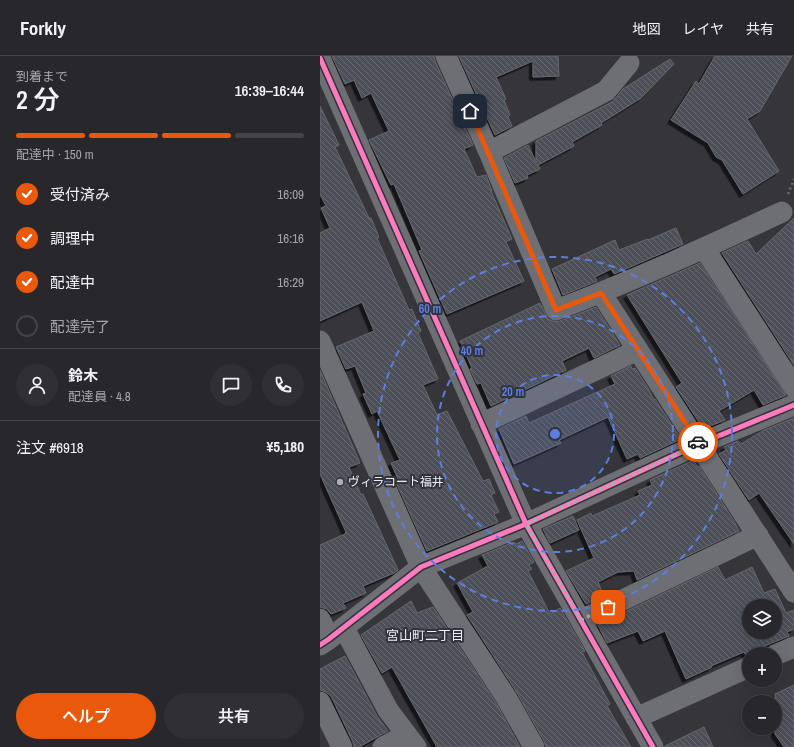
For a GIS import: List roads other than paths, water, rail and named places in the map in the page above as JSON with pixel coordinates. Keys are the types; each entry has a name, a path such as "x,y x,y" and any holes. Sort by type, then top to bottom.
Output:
{"street":[{"path":"446,56 489,152 556,310 601,293 782,212"},
{"path":"320,58 526,524 653,747"},
{"path":"489,152 606,91 630,64"},
{"path":"704,248 794,387"},
{"path":"601,293 794,592"},
{"path":"320,341 421,567 506,697 534,747"},
{"path":"481,424 638,350"},
{"path":"331,638 421,567 526,524 699,444 794,405"},
{"path":"581,620 758,535"},
{"path":"320,619 331,638 411,741 383,747"},
{"path":"782,652 794,647"},
{"path":"636,718 742,670"},
{"path":"320,702 342,747"}],"place":[{"name":"ヴィラコート福井","path":"340,482"}],"district":[{"name":"宮山町二丁目","path":"425,635"}]}
